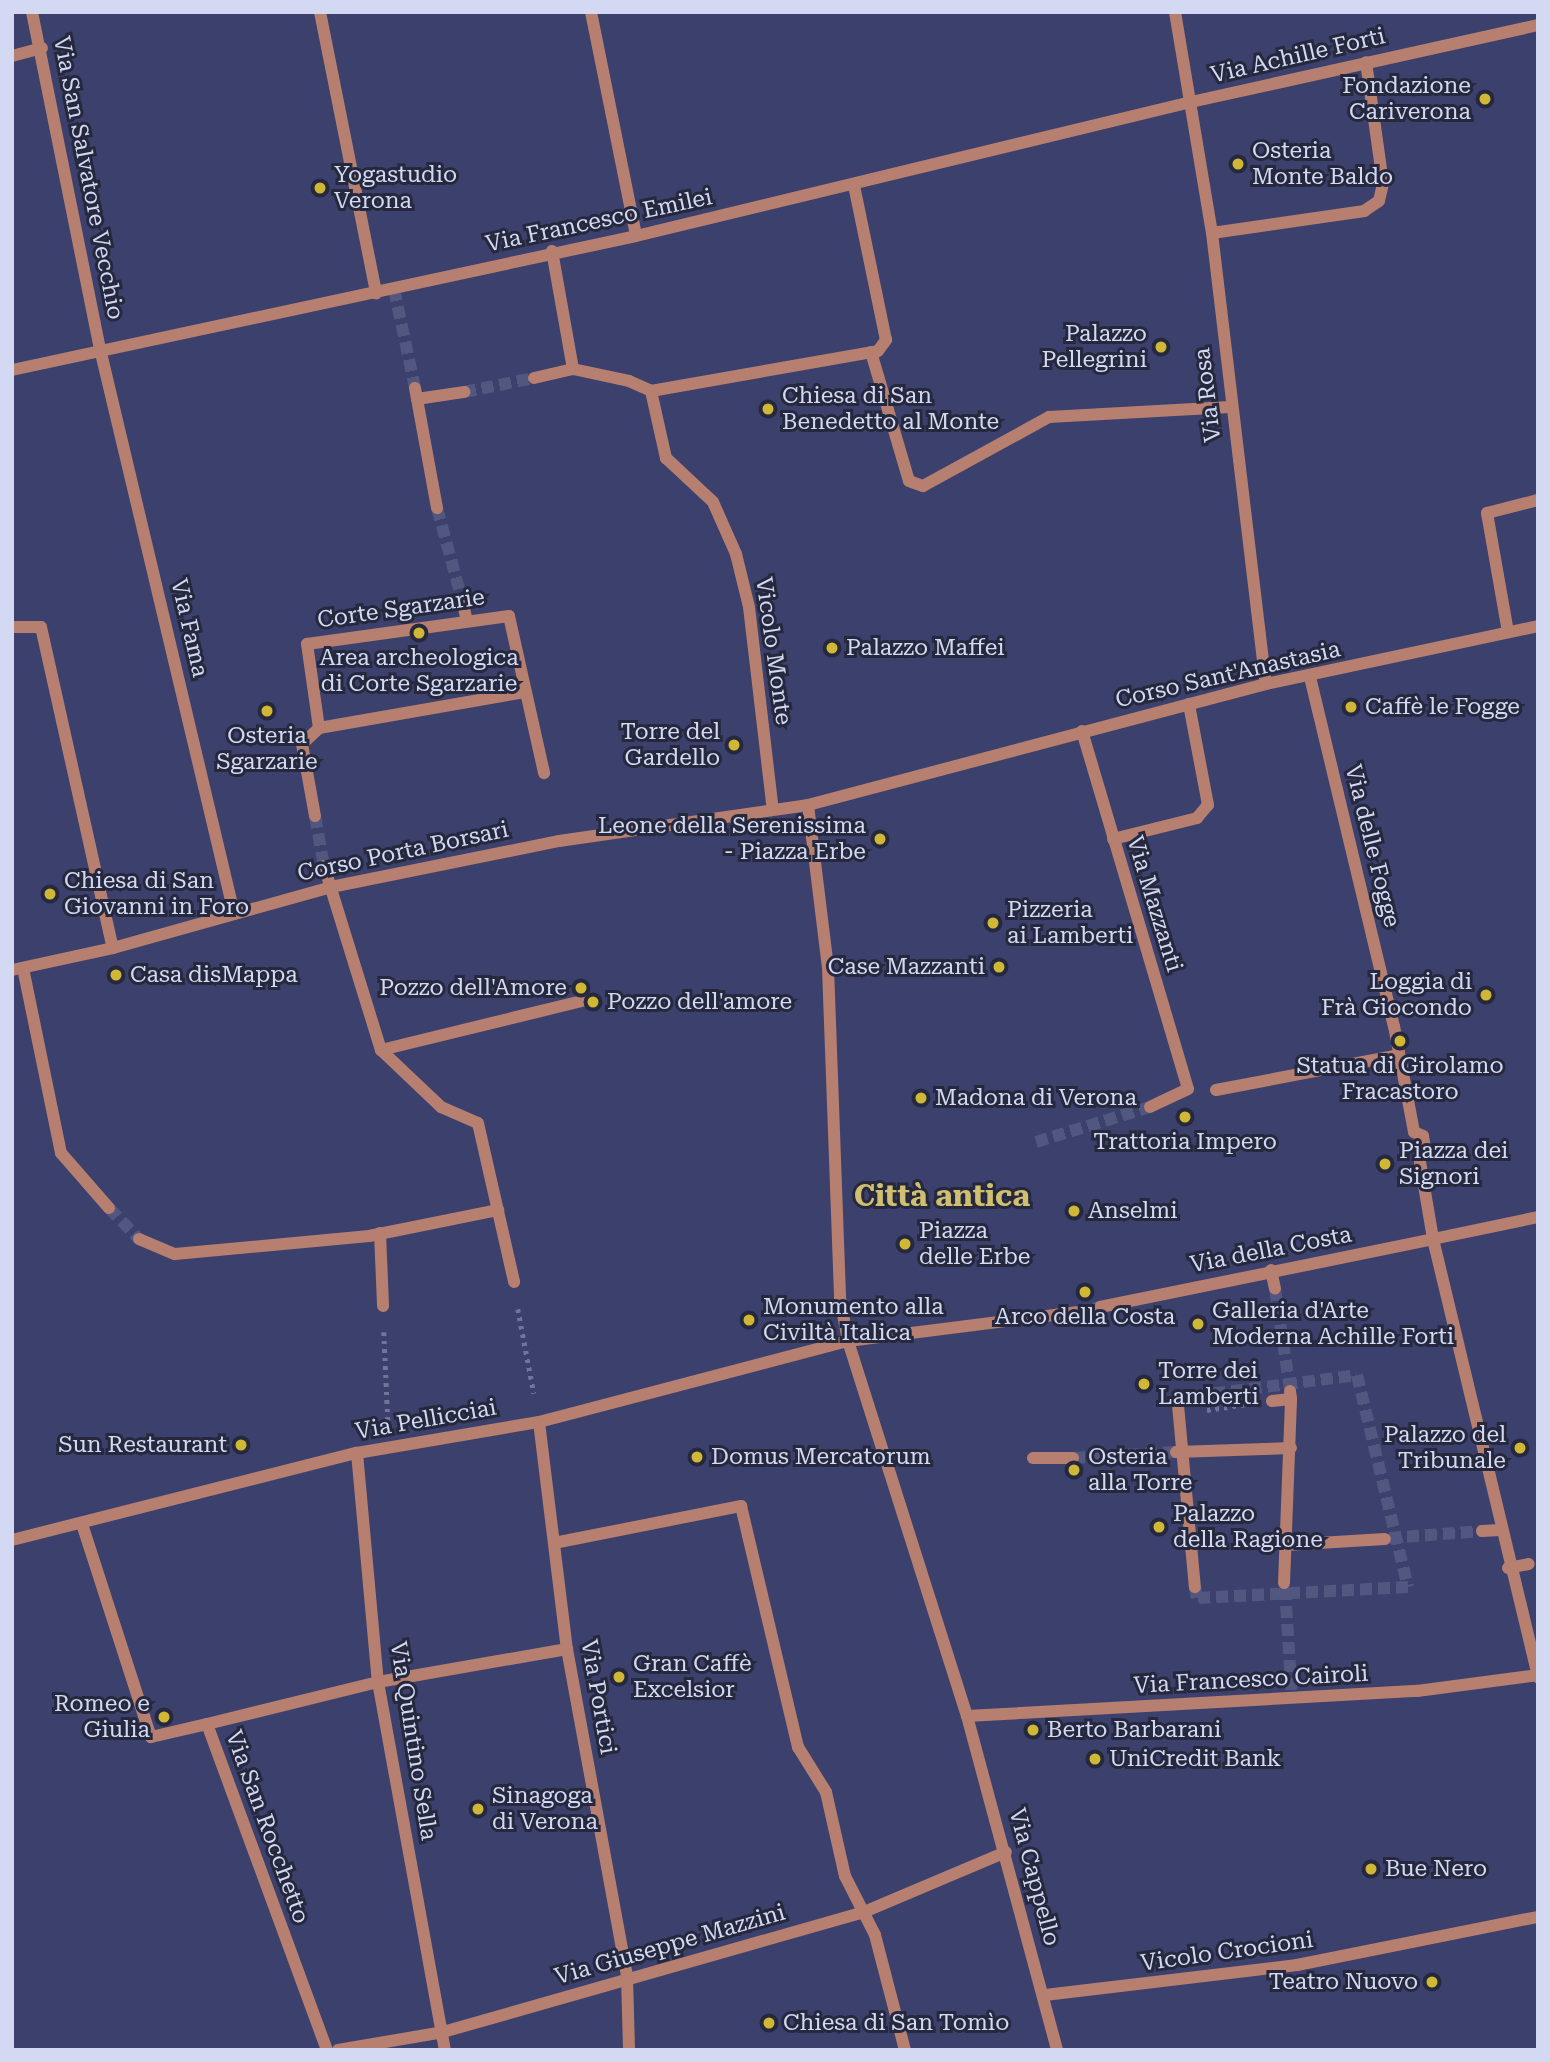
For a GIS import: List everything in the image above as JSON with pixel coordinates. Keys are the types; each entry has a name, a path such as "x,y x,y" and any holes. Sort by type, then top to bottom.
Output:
{"street":[{"name":"Via San Salvatore Vecchio","path":"32,12 42,48 101,353"},
{"path":"320,12 376,293"},
{"path":"591,12 636,236"},
{"name":"Via Rosa","path":"1175,12 1212,233 1230,407 1266,684"},
{"name":"Via Achille Forti","path":"1191,102 1538,25"},
{"path":"12,56 42,48"},
{"path":"1212,233 1364,211 1379,201 1383,183 1366,62"},
{"name":"Via Francesco Emilei","path":"12,370 376,293 552,251 636,236 1191,102"},
{"path":"534,378 573,369 629,380 651,391 871,352 886,340 855,185"},
{"path":"552,251 573,369"},
{"path":"871,352 909,481 923,486 1049,417 1230,407"},
{"name":"Via Fama","path":"101,353 234,913"},
{"path":"437,508 416,394 464,391"},
{"name":"Vicolo Monte","path":"651,391 666,458 713,502 736,554 749,607 773,810"},
{"path":"1508,632 1487,513 1538,500"},
{"path":"463,604 467,621"},
{"name":"Corte Sgarzarie","path":"319,728 307,644 509,616 544,773"},
{"name":"Corso Sant'Anastasia","path":"808,805 931,775 1082,731 1266,684 1310,677 1538,626"},
{"path":"12,627 41,627 113,948"},
{"name":"Via delle Fogge","path":"1310,677 1399,1055"},
{"path":"315,816 302,744 319,728 525,692"},
{"path":"1113,839 1197,818 1208,805 1189,704"},
{"name":"Via Mazzanti","path":"1082,731 1188,1089 1150,1107"},
{"path":"808,805 828,968 840,1298 848,1341 967,1716"},
{"name":"Corso Porta Borsari","path":"17,969 113,948 331,887 559,841 808,805"},
{"path":"324,866 382,1050 441,1107 478,1123 514,1282"},
{"path":"17,969 61,1153 109,1208"},
{"path":"382,1050 586,1000"},
{"path":"1216,1090 1399,1055 1414,1132 1423,1136 1425,1148 1419,1156 1433,1239 1508,1569 1538,1676"},
{"path":"139,1239 175,1254 374,1235 497,1204"},
{"path":"1433,1239 1538,1217"},
{"path":"374,1235 383,1306"},
{"name":"Via della Costa","path":"1100,1307 1433,1239"},
{"path":"1271,1270 1275,1289"},
{"path":"848,1341 1076,1312"},
{"name":"Via Pellicciai","path":"12,1541 357,1453 539,1422 848,1341"},
{"path":"1272,1401 1290,1395 1291,1448 1284,1583"},
{"path":"1178,1405 1179,1452 1195,1587"},
{"name":"Via Portici","path":"539,1422 567,1649 627,1977 629,2050"},
{"path":"1179,1452 1291,1448"},
{"name":"Via Quintino Sella","path":"357,1453 378,1682 443,2032 444,2050"},
{"path":"1033,1458 1073,1458"},
{"path":"554,1543 741,1506 798,1747 826,1792 845,1876 875,1935 905,2050"},
{"name":"Via San Rocchetto","path":"82,1524 151,1737 207,1724 327,2050"},
{"path":"1482,1531 1500,1530"},
{"path":"1286,1545 1385,1539"},
{"path":"1508,1569 1530,1564"},
{"path":"207,1724 378,1682 567,1649"},
{"name":"Via Francesco Cairoli","path":"967,1716 1403,1692 1538,1676"},
{"name":"Via Cappello","path":"967,1716 1045,1995 1057,2050"},
{"name":"Via Giuseppe Mazzini","path":"338,2050 443,2032 627,1977 864,1912 1006,1852"},
{"name":"Vicolo Crocioni","path":"1045,1995 1184,1982 1414,1942 1538,1917"}],"path":[{"path":"514,1282 539,1422"},
{"path":"383,1306 390,1447"},
{"path":"1196,1411 1272,1401"}],"tunnel":[{"path":"394,289 415,388"},
{"path":"464,392 534,378"},
{"path":"437,508 463,604"},
{"path":"315,816 324,866"},
{"path":"1036,1142 1150,1107"},
{"path":"109,1208 139,1239"},
{"path":"1275,1289 1290,1389"},
{"path":"1076,1312 1100,1307"},
{"path":"1178,1405 1178,1398 1357,1375 1408,1587 1197,1598 1195,1587"},
{"path":"1073,1458 1176,1452"},
{"path":"1389,1538 1482,1531"},
{"path":"1285,1588 1292,1700"}],"place":[{"name":"Fondazione Cariverona","path":"1485,99"},
{"name":"Osteria Monte Baldo","path":"1238,164"},
{"name":"Yogastudio Verona","path":"320,188"},
{"name":"Palazzo Pellegrini","path":"1161,347"},
{"name":"Chiesa di San Benedetto al Monte","path":"768,409"},
{"name":"Area archeologica di Corte Sgarzarie","path":"419,633"},
{"name":"Palazzo Maffei","path":"832,648"},
{"name":"Caffè le Fogge","path":"1351,707"},
{"name":"Osteria Sgarzarie","path":"267,711"},
{"name":"Torre del Gardello","path":"734,745"},
{"name":"Leone della Serenissima - Piazza Erbe","path":"880,839"},
{"name":"Chiesa di San Giovanni in Foro","path":"50,894"},
{"name":"Pizzeria ai Lamberti","path":"993,923"},
{"name":"Case Mazzanti","path":"999,967"},
{"name":"Casa disMappa","path":"116,975"},
{"name":"Pozzo dell'Amore","path":"581,988"},
{"name":"Loggia di Frà Giocondo","path":"1486,995"},
{"name":"Pozzo dell'amore","path":"593,1002"},
{"name":"Statua di Girolamo Fracastoro","path":"1400,1041"},
{"name":"Madona di Verona","path":"921,1098"},
{"name":"Trattoria Impero","path":"1185,1117"},
{"name":"Piazza dei Signori","path":"1385,1164"},
{"name":"Anselmi","path":"1074,1211"},
{"name":"Piazza delle Erbe","path":"905,1244"},
{"name":"Arco della Costa","path":"1085,1292"},
{"name":"Monumento alla Civiltà Italica","path":"749,1320"},
{"name":"Galleria d'Arte Moderna Achille Forti","path":"1198,1324"},
{"name":"Torre dei Lamberti","path":"1144,1384"},
{"name":"Sun Restaurant","path":"241,1445"},
{"name":"Palazzo del Tribunale","path":"1520,1448"},
{"name":"Domus Mercatorum","path":"697,1457"},
{"name":"Osteria alla Torre","path":"1074,1470"},
{"name":"Palazzo della Ragione","path":"1159,1527"},
{"name":"Gran Caffè Excelsior","path":"619,1677"},
{"name":"Romeo e Giulia","path":"164,1717"},
{"name":"Berto Barbarani","path":"1033,1730"},
{"name":"UniCredit Bank","path":"1095,1759"},
{"name":"Sinagoga di Verona","path":"478,1809"},
{"name":"Bue Nero","path":"1371,1869"},
{"name":"Teatro Nuovo","path":"1432,1982"},
{"name":"Chiesa di San Tomìo","path":"769,2023"}],"district":[{"name":"Città antica","path":"942,1196"}]}
